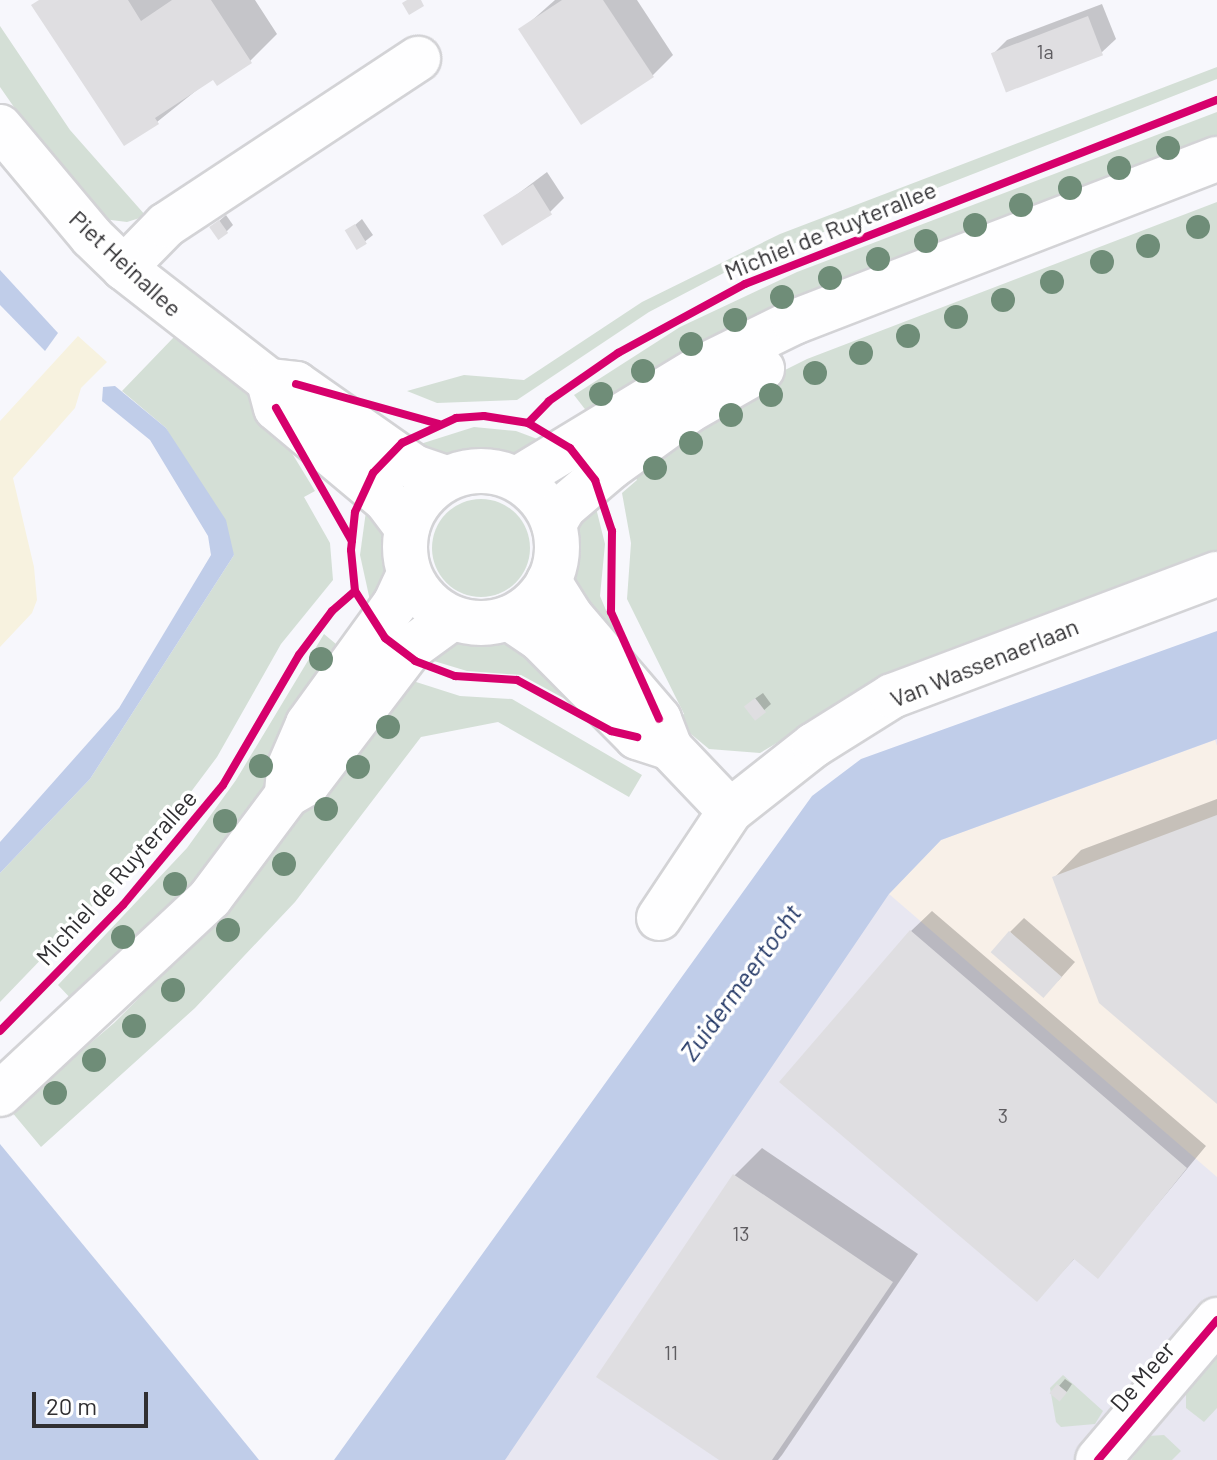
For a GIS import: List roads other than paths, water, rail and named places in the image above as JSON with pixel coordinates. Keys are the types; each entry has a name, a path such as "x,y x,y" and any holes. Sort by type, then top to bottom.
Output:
{"main road":[{"path":"124,268 166,225 418,59"},
{"name":"Piet Heinallee","path":"0,127 92,237 124,268 269,381 296,384 414,467 446,478"},
{"path":"517,479 602,424 765,335 1217,159"},
{"path":"554,524 575,497 622,459 702,403 770,365 1217,192"},
{"name":"Piet Heinallee","path":"269,381 276,408 386,500 407,528"},
{"path":"287,795 289,768 308,724 395,604 409,574 407,528 421,499 446,478 476,470 517,479 539,498 554,524 557,553 549,581 533,603 509,618 485,623 452,618 426,601 409,574"},
{"name":"Van Wassenaerlaan","path":"659,918 730,811 814,745 892,696 1217,574"},
{"path":"549,581 570,615 659,719 670,748 730,811"},
{"path":"0,1094 189,920 287,795 308,783 411,648 452,618"},
{"path":"509,618 540,639 637,737 670,748"},
{"name":"De Meer","path":"1098,1460 1217,1320"}],"water":[{"path":"0,270 58,333 45,351 0,305"},
{"path":"115,386 166,428 226,520 234,555 90,779 0,873 0,842 119,708 211,555 208,536 150,440 102,401 103,387"},
{"name":"Zuidermeertocht","path":"1217,631 1217,739 941,840 889,894 505,1460 334,1460 812,796 861,759"},
{"path":"0,1144 137,1310 259,1460 0,1460"}]}
